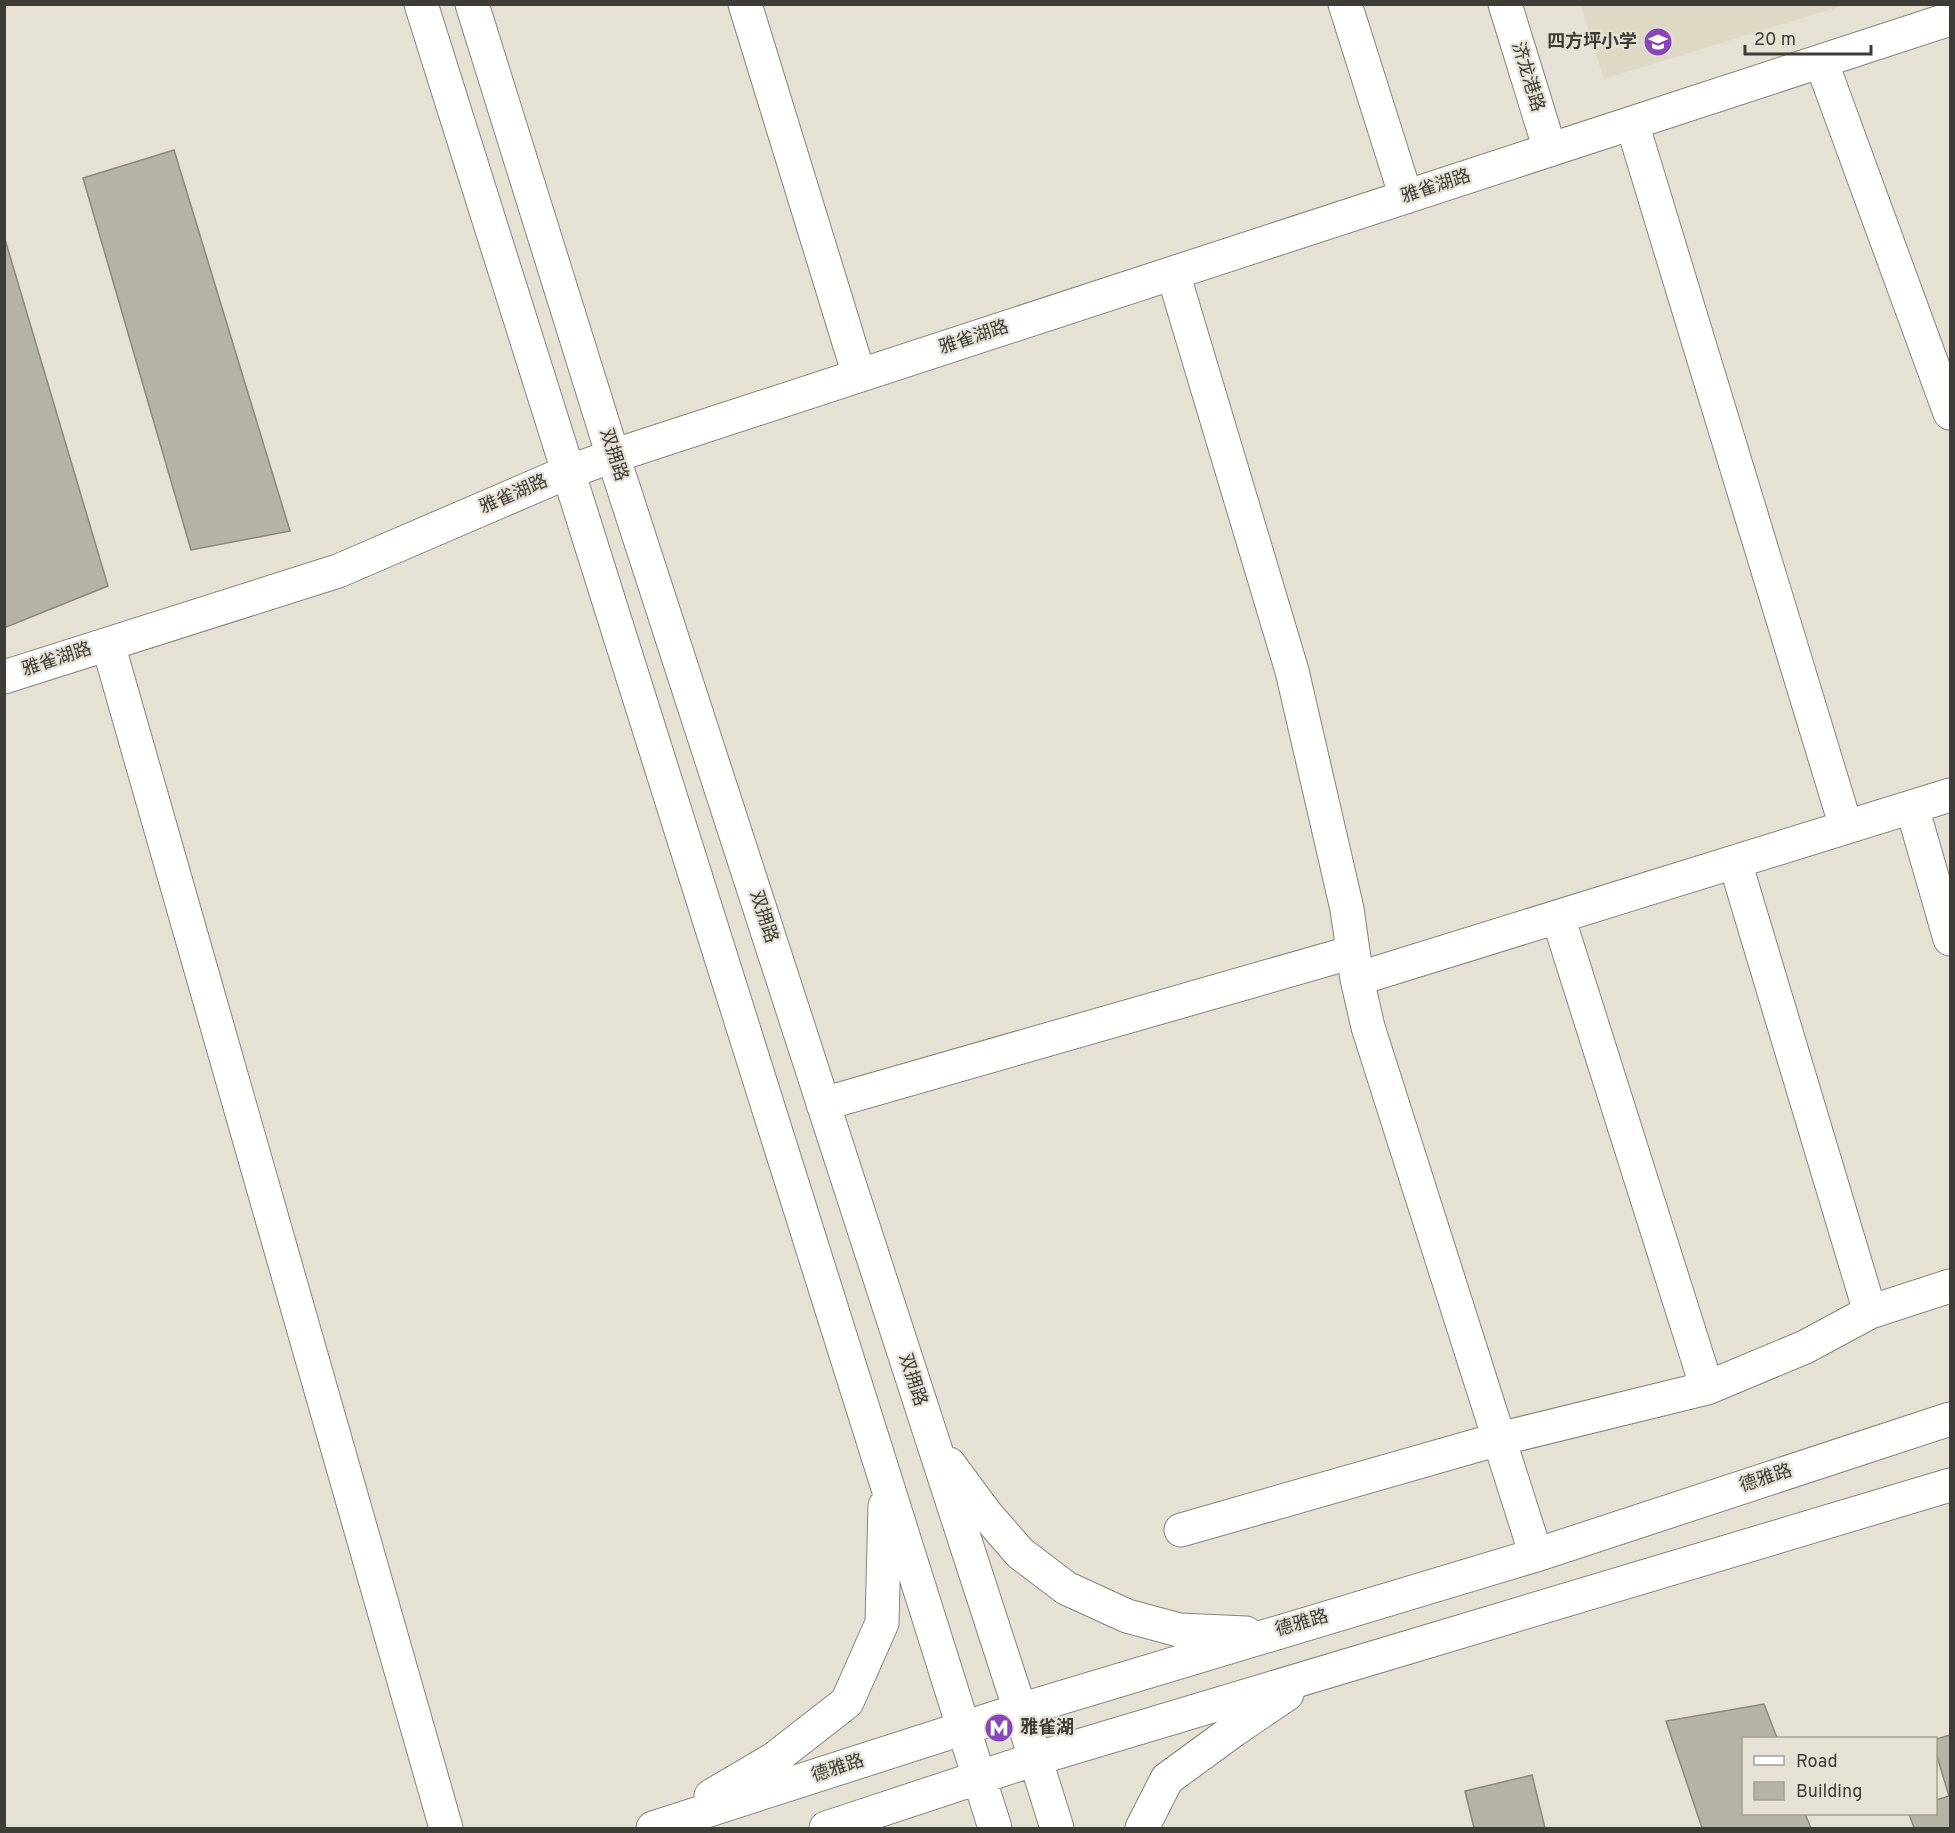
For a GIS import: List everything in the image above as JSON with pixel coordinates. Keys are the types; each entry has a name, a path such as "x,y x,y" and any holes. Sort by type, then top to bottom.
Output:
{"street":[{"path":"421,4 995,1828"},
{"name":"双拥路","path":"472,4 613,456 1057,1828"},
{"path":"745,4 859,375"},
{"path":"1345,4 1406,197"},
{"name":"济龙港路","path":"1505,4 1550,150"},
{"name":"雅雀湖路","path":"4,677 338,571 568,472 613,456 1950,19"},
{"path":"1821,61 1950,413"},
{"path":"1632,123 1846,827"},
{"path":"1173,273 1292,671 1342,890 1368,1027 1536,1555"},
{"path":"108,644 446,1828"},
{"path":"823,1104 1355,966 1558,917 1950,795"},
{"path":"1912,807 1950,939"},
{"path":"1735,862 1870,1312"},
{"path":"1558,917 1707,1388"},
{"path":"1181,1530 1499,1439 1707,1388 1805,1347 1870,1312 1950,1286"},
{"name":"德雅路","path":"657,1827 1020,1710 1536,1555 1950,1419"},
{"path":"933,1443 986,1514 1020,1553 1065,1588 1127,1616 1179,1630 1268,1634"},
{"path":"657,1827 774,1759 847,1702 882,1623 886,1480"},
{"path":"825,1828 979,1777 1950,1485"},
{"path":"1142,1828 1167,1779 1234,1730 1315,1676"}],"shaded area":[{"name":"四方坪小学","path":"1580,4 1845,4 1845,5 1604,79"}],"building":[{"path":"174,150 290,531 191,550 83,178"},
{"path":"4,236 108,586 4,628"},
{"path":"1764,1704 1777,1737 1742,1737 1742,1815 1805,1815 1811,1828 1702,1828 1666,1721"},
{"path":"1950,1735 1950,1828 1914,1828 1909,1815 1937,1815 1937,1800 1949,1796 1937,1756 1937,1739"},
{"path":"1532,1775 1545,1828 1474,1828 1465,1791"}],"place":[{"name":"四方坪小学","path":"1658,42"},
{"name":"雅雀湖","path":"999,1728"}]}
